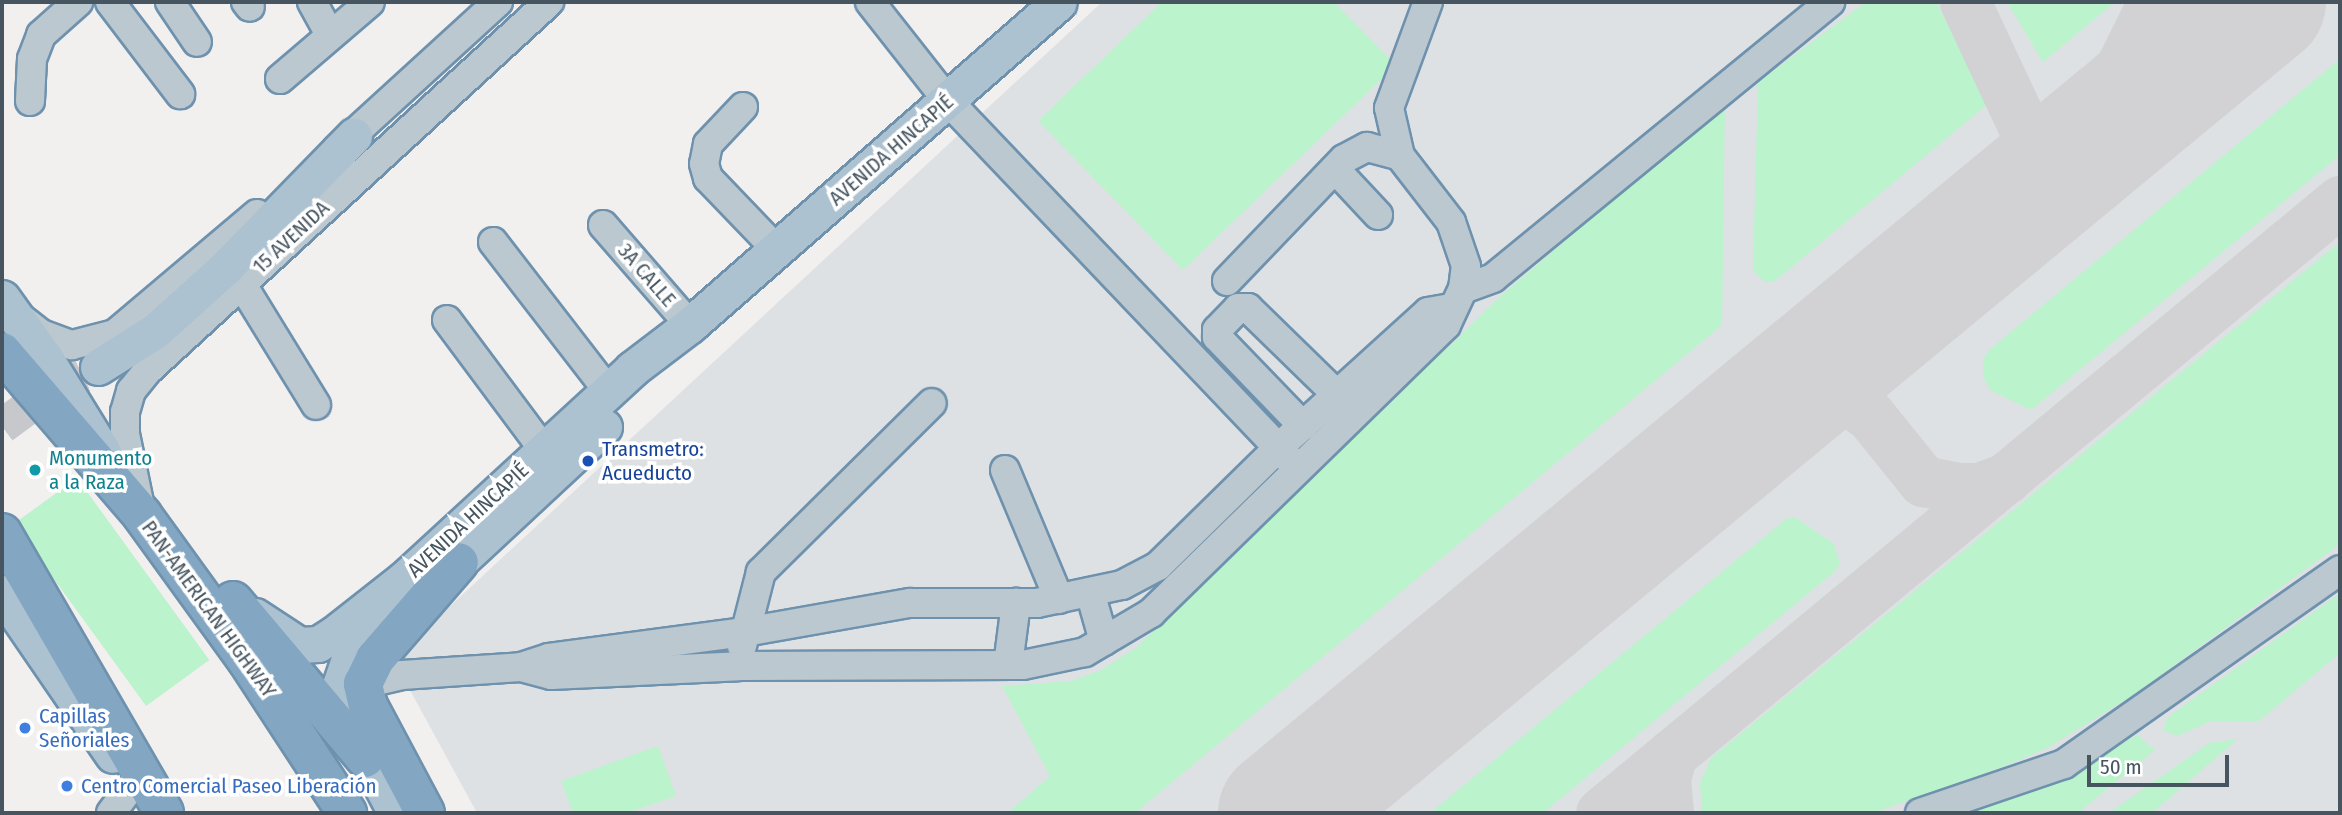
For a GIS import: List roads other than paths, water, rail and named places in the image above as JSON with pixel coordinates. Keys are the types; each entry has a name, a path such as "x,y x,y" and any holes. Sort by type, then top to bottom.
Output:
{"highway":[{"name":"PAN-AMERICAN HIGHWAY","path":"2,352 142,515 190,581 347,813"},
{"path":"2,533 163,813"},
{"path":"425,813 368,706 363,684 375,659 459,562"},
{"path":"190,581 232,600 365,758"}],"main road":[{"name":"AVENIDA HINCAPIÉ","path":"232,600 292,642 306,646 323,642 404,579 608,391 691,325 1059,2"},
{"path":"98,367 129,352 165,323 225,268 354,136"},
{"path":"7,304 142,515"},
{"name":"AVENIDA HINCAPIÉ","path":"396,813 365,758 341,705 339,681 344,668 643,390 691,325"},
{"path":"2,593 156,813"}],"street":[{"path":"30,101 32,59 41,35 78,2"},
{"path":"110,2 180,94"},
{"path":"170,2 197,42"},
{"path":"312,2 330,34"},
{"path":"280,79 370,2"},
{"name":"15 AVENIDA","path":"142,515 125,434 131,391 147,371 241,283 549,2"},
{"path":"870,2 948,101 1299,470"},
{"path":"521,667 551,675 738,666 1008,665 1085,652 1150,612 1446,325 1466,266 1451,222 1400,156 1389,108 1427,2"},
{"path":"363,684 402,675 521,667 549,658 745,632 910,603 1016,603 1059,598 1122,585 1158,566 1278,448 1428,313 1493,278 1830,2"},
{"name":"15 AVENIDA","path":"7,304 41,334 72,345 115,334 354,136 495,3"},
{"path":"743,107 708,144 705,164 708,178 777,250"},
{"path":"1227,281 1335,169 1367,147 1400,156"},
{"path":"1335,169 1378,215"},
{"name":"3A CALLE","path":"603,225 691,325"},
{"path":"493,242 608,391"},
{"path":"241,283 316,405"},
{"path":"1303,426 1217,337 1216,330 1238,308 1248,308 1337,395"},
{"path":"447,320 544,450"},
{"path":"738,666 761,572 932,403"},
{"path":"1004,470 1059,598"},
{"path":"1920,813 2064,764 2340,570"},
{"path":"1090,592 1104,641"},
{"path":"1008,665 1016,603"},
{"path":"111,813 134,783"}],"tunnel":[{"path":"2,426 51,390 98,367"}],"place":[{"name":"Transmetro: Acueducto","path":"588,461"},
{"name":"Monumento a la Raza","path":"35,470"},
{"name":"Capillas Señoriales","path":"25,728"},
{"name":"Centro Comercial Paseo Liberación","path":"67,786"}]}
